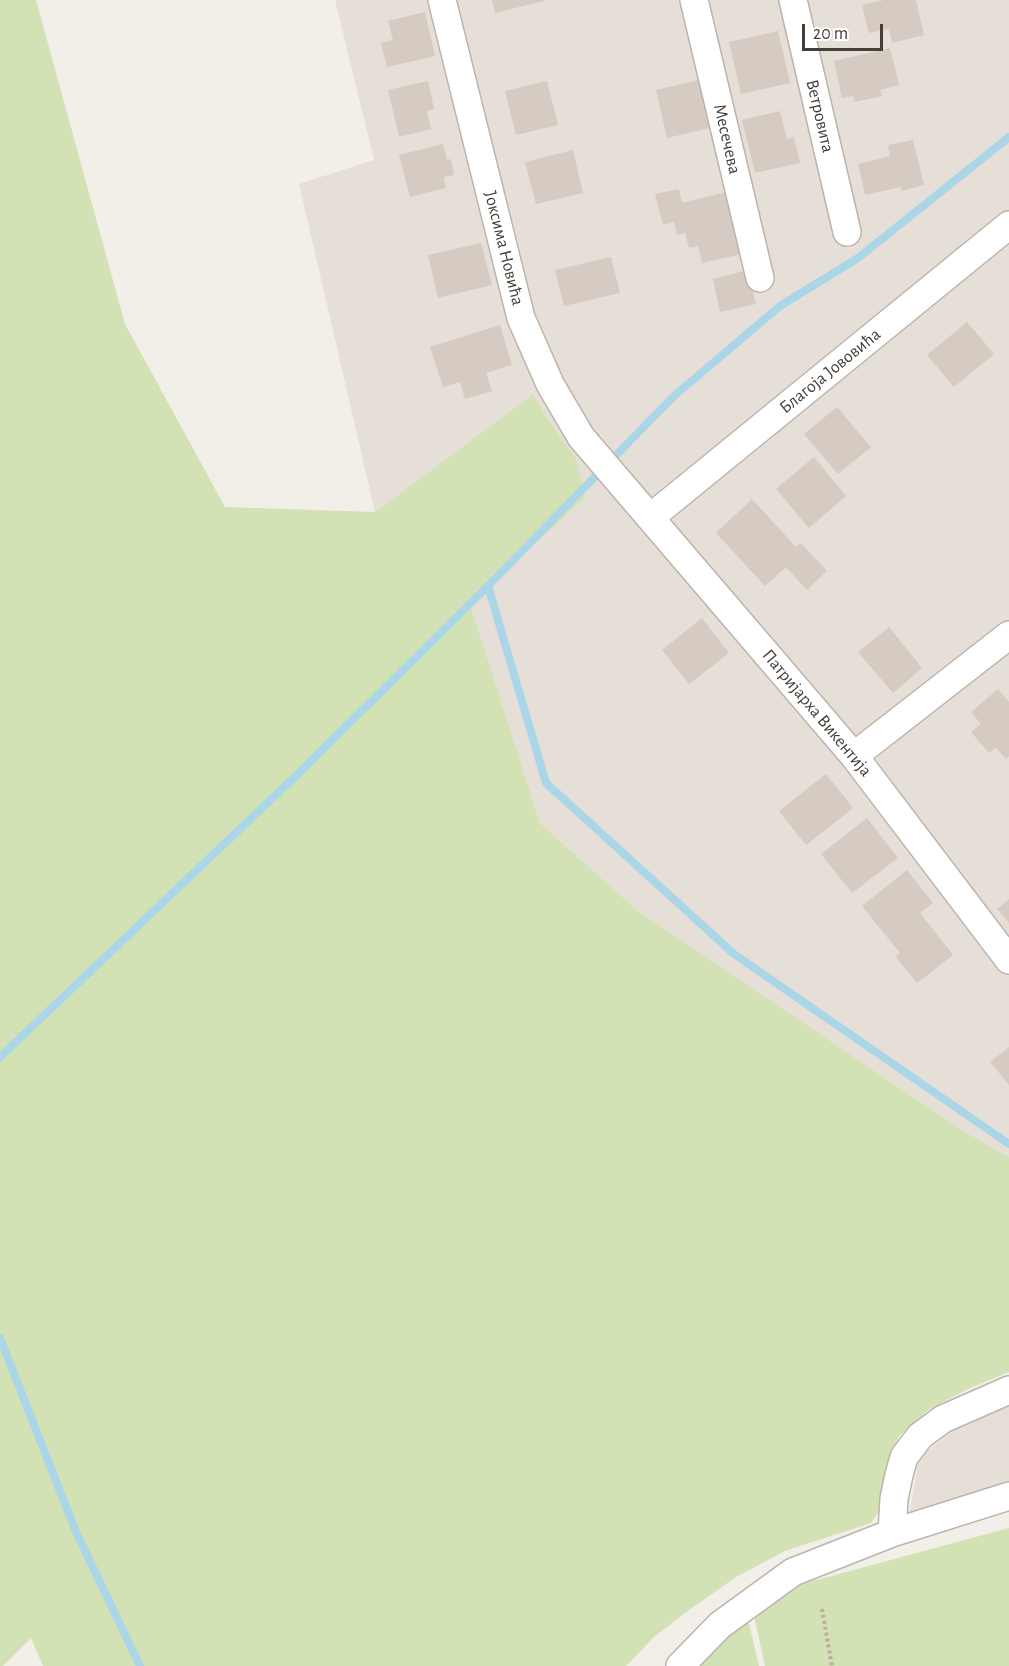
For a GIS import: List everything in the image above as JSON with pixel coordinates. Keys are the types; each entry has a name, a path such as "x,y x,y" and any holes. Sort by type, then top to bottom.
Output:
{"street":[{"name":"Јоксима Новића","path":"442,0 521,318 550,384 581,437 606,465"},
{"name":"Месечева","path":"693,0 760,278"},
{"name":"Ветровита","path":"793,0 847,232"},
{"name":"Благоја Јововића","path":"651,517 1009,225"},
{"name":"Патријарха Викентија","path":"606,465 854,756 1009,960"},
{"path":"854,756 1009,635"},
{"path":"892,1533 894,1499 904,1457 920,1436 943,1419 1009,1390"},
{"path":"680,1666 720,1625 793,1572 892,1533 1009,1496"}],"path":[{"path":"822,1609 832,1666"}],"shaded area":[{"path":"335,0 1009,0 1009,1157 962,1130 638,911 540,823 470,602 585,498 549,421 533,394 375,512 299,184 374,160"},
{"path":"1009,1400 1009,1483 909,1517 919,1458 967,1419"}],"green space":[{"path":"0,0 36,0 125,324 225,507 375,512 533,394 576,459 585,498 470,603 540,823 638,911 962,1130 1009,1157 1009,1372 970,1388 928,1410 899,1436 889,1459 881,1508 871,1523 785,1551 736,1577 654,1637 626,1666 43,1666 31,1638 3,1666 0,1666"},
{"path":"1009,1528 1009,1666 765,1666 750,1598"},
{"path":"747,1615 759,1666 695,1666"}],"building":[{"path":"492,0 544,0 544,1 495,13"},
{"path":"884,0 916,0 924,35 892,43 889,29 869,33 862,5"},
{"path":"425,12 435,56 387,67 381,43 393,40 388,21"},
{"path":"778,31 790,83 741,94 729,42"},
{"path":"890,48 899,85 880,90 882,96 855,102 853,96 842,98 834,61"},
{"path":"703,79 714,127 667,138 656,90"},
{"path":"428,81 434,109 427,111 431,129 399,137 388,90"},
{"path":"547,81 558,125 516,135 505,91"},
{"path":"780,111 787,139 794,137 800,163 755,173 742,120"},
{"path":"913,140 924,185 901,191 901,187 865,195 858,164 890,156 888,145"},
{"path":"443,144 447,160 451,159 454,175 444,177 446,188 410,197 399,155"},
{"path":"573,150 583,193 536,204 525,162"},
{"path":"679,189 682,203 727,192 742,254 702,263 698,246 689,248 685,233 677,235 674,222 663,225 655,194"},
{"path":"481,243 492,285 438,298 428,255"},
{"path":"611,257 620,293 564,306 555,270"},
{"path":"748,270 756,304 720,312 713,279"},
{"path":"967,322 994,354 954,387 927,355"},
{"path":"500,325 512,365 486,373 492,391 465,399 460,382 443,387 430,347"},
{"path":"837,407 871,447 838,474 804,434"},
{"path":"814,457 846,496 809,528 776,489"},
{"path":"752,499 796,547 801,543 827,571 807,590 786,567 765,586 716,533"},
{"path":"702,618 729,653 689,684 662,650"},
{"path":"889,627 922,668 893,693 858,652"},
{"path":"998,689 1009,702 1009,756 1006,759 996,748 989,753 971,732 981,724 971,712"},
{"path":"826,774 853,808 806,845 779,811"},
{"path":"867,818 898,858 852,893 821,854"},
{"path":"907,870 933,903 920,913 953,955 917,983 896,957 900,953 862,906"},
{"path":"1009,899 1009,923 997,909"},
{"path":"1009,1047 1009,1085 990,1062"}],"waterway":[{"path":"0,1057 301,771 488,586 674,396 780,306 858,258 1009,137"},
{"path":"488,586 546,783 734,954 1009,1144"},
{"path":"0,1338 76,1532 140,1666"}]}
